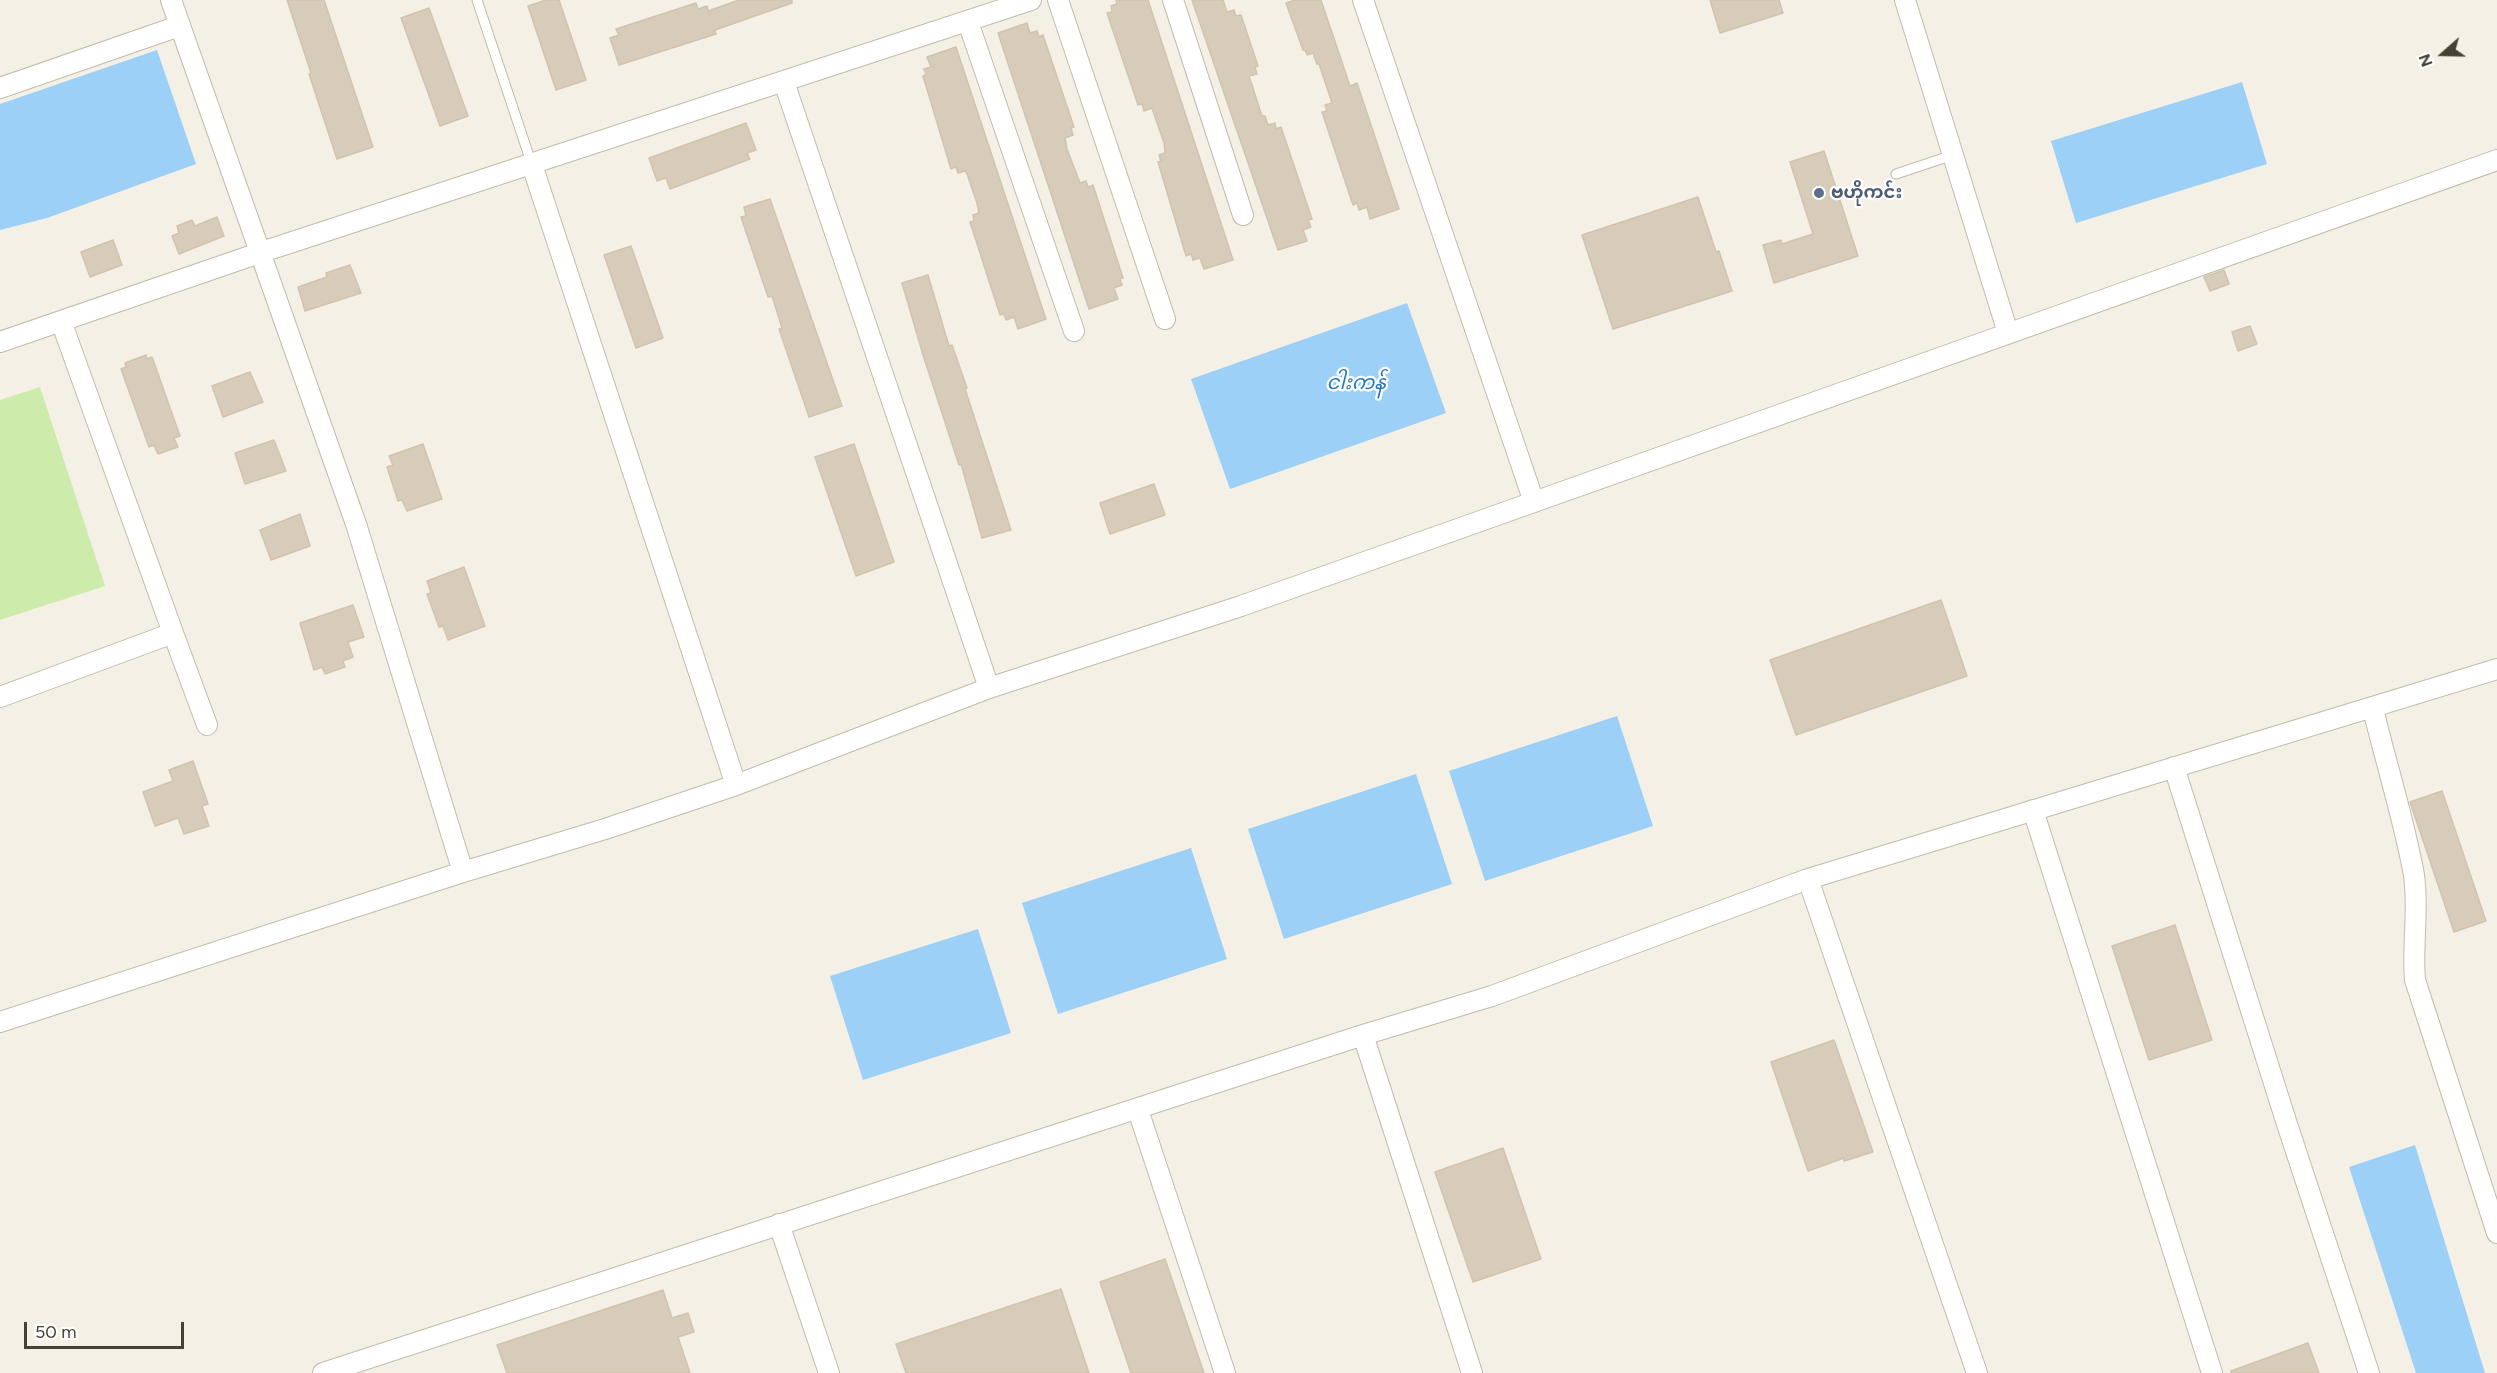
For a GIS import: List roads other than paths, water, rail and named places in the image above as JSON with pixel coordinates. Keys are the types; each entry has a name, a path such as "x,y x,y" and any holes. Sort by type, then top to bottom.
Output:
{"street":[{"path":"171,0 262,252 356,524 463,872"},
{"path":"0,342 262,252 1031,0"},
{"path":"1058,0 1165,319"},
{"path":"1173,0 1243,215"},
{"path":"1363,0 1534,502"},
{"path":"1905,0 2008,333"},
{"path":"968,22 1074,331"},
{"path":"0,88 179,26"},
{"path":"784,82 989,688"},
{"path":"0,1022 736,785 989,688 1241,606 2497,160"},
{"path":"532,165 736,785"},
{"path":"61,321 207,725"},
{"path":"0,698 173,633"},
{"path":"323,1373 1363,1035 1492,996 1808,879 2373,709 2497,669"},
{"path":"2373,709 2414,874 2417,906 2414,947 2415,980 2497,1233"},
{"path":"2174,767 2286,1121 2369,1373"},
{"path":"2033,810 2212,1373"},
{"path":"1808,879 1977,1373"},
{"path":"1363,1035 1472,1373"},
{"path":"1138,1110 1225,1373"},
{"path":"779,1224 829,1373"}],"lane":[{"path":"477,0 532,165"},
{"path":"1896,174 1953,155"}],"water":[{"path":"157,50 196,164 47,218 0,230 0,104"},
{"path":"2242,82 2267,164 2076,223 2051,141"},
{"name":"ငါးကန်","path":"1407,303 1446,413 1230,489 1191,379"},
{"path":"1617,716 1653,826 1485,881 1449,771"},
{"path":"1416,774 1452,884 1284,939 1248,829"},
{"path":"1191,848 1227,959 1058,1014 1022,903"},
{"path":"978,929 1011,1033 863,1080 830,976"},
{"path":"2415,1145 2485,1373 2416,1373 2349,1167"}],"place":[{"name":"ဗဟိုကင်း","path":"1819,193"}]}
